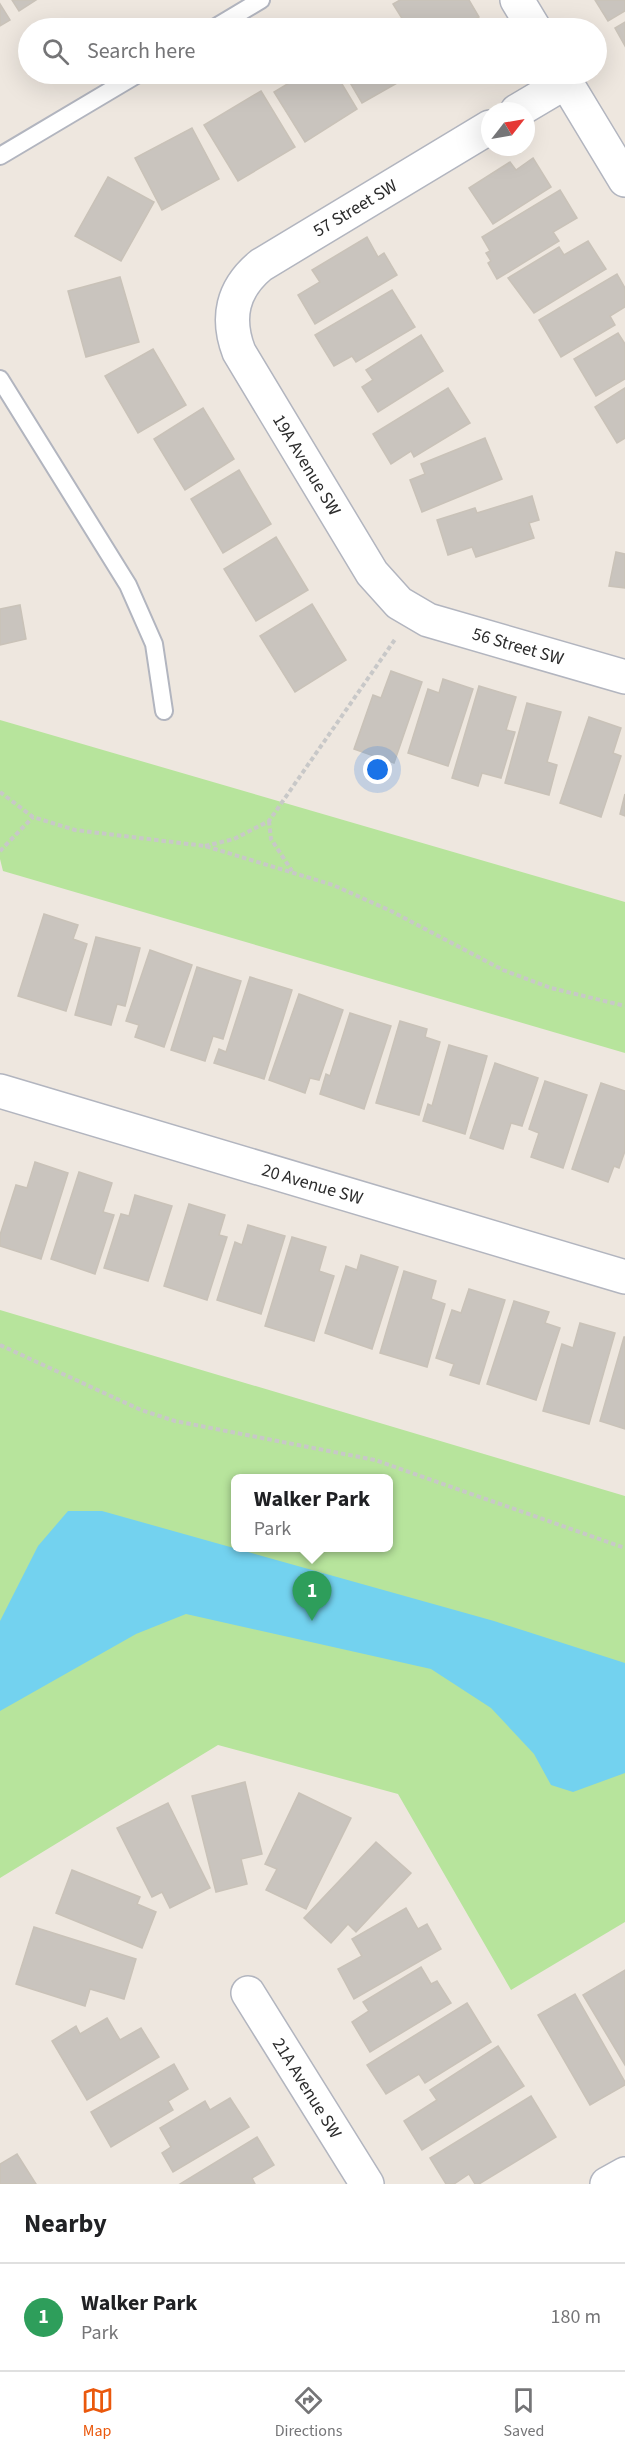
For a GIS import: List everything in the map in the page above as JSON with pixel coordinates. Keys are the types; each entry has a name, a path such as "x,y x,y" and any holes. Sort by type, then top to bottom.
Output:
{"street":[{"path":"517,0 528,18"},
{"path":"531,102 556,84"},
{"path":"568,84 625,180"},
{"name":"57 Street SW","path":"233,303 250,275 261,266 481,133"},
{"name":"19A Avenue SW","path":"233,303 233,336 239,352 372,573 384,589 414,613"},
{"name":"56 Street SW","path":"414,613 441,625 625,677"},
{"name":"20 Avenue SW","path":"0,1091 625,1277"},
{"name":"21A Avenue SW","path":"248,1993 367,2184"},
{"path":"607,2184 625,2174"}],"lane":[{"path":"231,18 261,0"},
{"path":"0,156 121,84"},
{"path":"0,379 128,585 154,644 164,711"}],"path":[{"path":"205,846 234,839 269,821 414,613"},
{"path":"0,792 33,817 75,830 205,846 333,885 391,911 503,970 551,988 625,1006"},
{"path":"0,851 33,817"},
{"path":"269,821 271,839 293,872"},
{"path":"0,1345 141,1410 175,1421 375,1460 625,1548"}],"green space":[{"path":"0,720 625,902 625,1053 3,871 0,859"},
{"path":"0,1310 625,1496 625,1922 511,1990 398,1794 218,1745 0,1878"}],"water":[{"path":"68,1511 102,1511 231,1547 231,1552 248,1552 494,1621 625,1663 625,1773 573,1792 551,1785 534,1754 491,1708 431,1669 186,1614 136,1634 0,1711 0,1621 38,1546"}],"building":[{"path":"12,0 36,0 19,11"},
{"path":"400,0 469,0 479,17 402,18 393,4"},
{"path":"595,0 625,0 625,11 608,21"},
{"path":"0,4 10,20 0,26"},
{"path":"625,22 625,46 615,28"},
{"path":"287,84 342,84 357,109 305,142 274,92"},
{"path":"351,84 395,84 362,103"},
{"path":"261,91 295,147 238,181 204,125"},
{"path":"192,128 219,179 162,210 135,158"},
{"path":"533,158 551,187 493,224 469,188 510,162 516,170"},
{"path":"108,177 154,202 121,261 75,236"},
{"path":"560,190 577,218 553,232 559,241 497,279 488,263 491,261 486,253 490,251 482,237"},
{"path":"367,237 378,257 384,253 397,275 315,324 298,295 320,282 312,270"},
{"path":"588,241 606,269 534,313 508,278 559,247 564,255"},
{"path":"617,274 625,288 625,307 610,316 615,325 561,357 539,320"},
{"path":"120,277 139,342 86,357 68,291"},
{"path":"392,290 415,327 356,362 352,356 334,366 315,335"},
{"path":"618,333 625,344 625,379 596,396 574,359"},
{"path":"421,335 443,371 378,412 362,387 373,380 366,370"},
{"path":"153,349 186,405 138,433 105,376"},
{"path":"448,388 470,423 414,457 411,451 391,464 373,434"},
{"path":"625,388 625,438 617,443 595,407"},
{"path":"203,408 234,459 185,490 154,439"},
{"path":"485,438 502,479 422,512 410,480 425,474 421,464"},
{"path":"239,470 271,524 223,553 191,499"},
{"path":"532,496 539,520 529,523 534,538 476,557 472,547 448,555 437,520 475,508 477,513"},
{"path":"276,537 308,590 256,621 224,569"},
{"path":"616,552 625,554 625,588 609,586"},
{"path":"312,604 346,660 295,692 260,636"},
{"path":"20,605 26,639 0,645 0,609"},
{"path":"391,671 422,682 394,763 354,749 373,695 381,698"},
{"path":"443,679 473,689 448,766 408,753 428,689 439,693"},
{"path":"479,686 516,697 506,730 515,732 501,778 482,773 478,786 452,778"},
{"path":"527,703 561,712 547,762 557,765 549,795 505,783"},
{"path":"589,717 621,728 613,753 621,756 601,817 560,803"},
{"path":"625,794 625,816 620,814"},
{"path":"44,914 78,925 73,939 87,944 66,1011 18,996"},
{"path":"96,937 140,948 125,1006 117,1004 111,1025 75,1015"},
{"path":"150,950 192,965 164,1047 135,1037 139,1025 126,1021"},
{"path":"197,967 241,981 223,1039 213,1036 205,1061 171,1050"},
{"path":"250,977 292,990 264,1079 214,1063 219,1049 226,1052"},
{"path":"299,994 343,1010 319,1080 310,1078 305,1093 269,1080"},
{"path":"350,1013 391,1026 364,1109 320,1094 326,1074 330,1076"},
{"path":"400,1021 427,1029 425,1037 440,1042 419,1115 376,1103"},
{"path":"449,1045 487,1056 465,1134 423,1121 428,1104 432,1106"},
{"path":"495,1063 538,1078 522,1126 511,1123 503,1149 470,1138"},
{"path":"545,1081 587,1095 563,1168 531,1157 539,1133 529,1129"},
{"path":"601,1083 625,1091 625,1151 619,1168 614,1166 608,1182 572,1169"},
{"path":"35,1162 68,1173 41,1259 0,1246 0,1235 16,1185 27,1188"},
{"path":"79,1172 112,1183 103,1212 114,1215 95,1274 51,1259"},
{"path":"135,1195 172,1206 148,1281 104,1268 121,1214 129,1216"},
{"path":"189,1204 225,1215 219,1235 227,1237 207,1300 164,1286"},
{"path":"248,1225 285,1236 261,1314 217,1300 235,1242 242,1245"},
{"path":"292,1237 326,1247 319,1271 334,1276 314,1341 265,1326"},
{"path":"361,1255 398,1267 372,1349 325,1333 346,1266 357,1270"},
{"path":"404,1271 436,1281 431,1299 445,1304 427,1367 380,1353"},
{"path":"469,1289 505,1300 479,1384 450,1375 454,1364 436,1358 452,1310 461,1313"},
{"path":"514,1301 549,1312 545,1323 560,1328 536,1400 487,1384"},
{"path":"580,1323 615,1333 589,1424 543,1411 562,1344 573,1348"},
{"path":"625,1337 625,1429 600,1421"},
{"path":"245,1782 262,1854 241,1859 247,1884 216,1892 192,1796"},
{"path":"299,1793 351,1818 306,1909 266,1890 277,1869 265,1864"},
{"path":"168,1803 210,1888 170,1908 162,1892 152,1897 117,1828"},
{"path":"376,1842 411,1873 356,1932 348,1924 331,1943 304,1918"},
{"path":"72,1870 140,1897 137,1904 156,1912 142,1948 56,1913"},
{"path":"406,1908 418,1929 427,1924 441,1949 354,1999 338,1969 362,1956 352,1939"},
{"path":"34,1927 136,1959 124,1999 90,1989 85,2006 16,1984"},
{"path":"421,1967 431,1984 437,1981 451,2003 370,2052 352,2022 369,2011 363,2002"},
{"path":"625,1970 625,2065 583,1995"},
{"path":"575,1994 625,2082 625,2085 590,2105 538,2015"},
{"path":"467,2003 491,2042 425,2083 419,2074 386,2094 367,2065"},
{"path":"107,2018 120,2040 141,2028 159,2057 87,2100 52,2041 76,2026 80,2034"},
{"path":"498,2046 524,2086 422,2150 404,2121 437,2100 430,2090"},
{"path":"174,2064 188,2089 168,2101 173,2110 111,2147 91,2112"},
{"path":"531,2096 556,2137 479,2184 475,2184 469,2174 454,2184 446,2184 430,2158"},
{"path":"230,2098 249,2127 173,2172 162,2153 171,2147 160,2128 205,2101 210,2110"},
{"path":"257,2137 274,2165 252,2178 255,2184 180,2184"},
{"path":"17,2154 36,2184 0,2184 0,2164"}],"place":[{"name":"Walker Park","path":"312,1621"}]}
